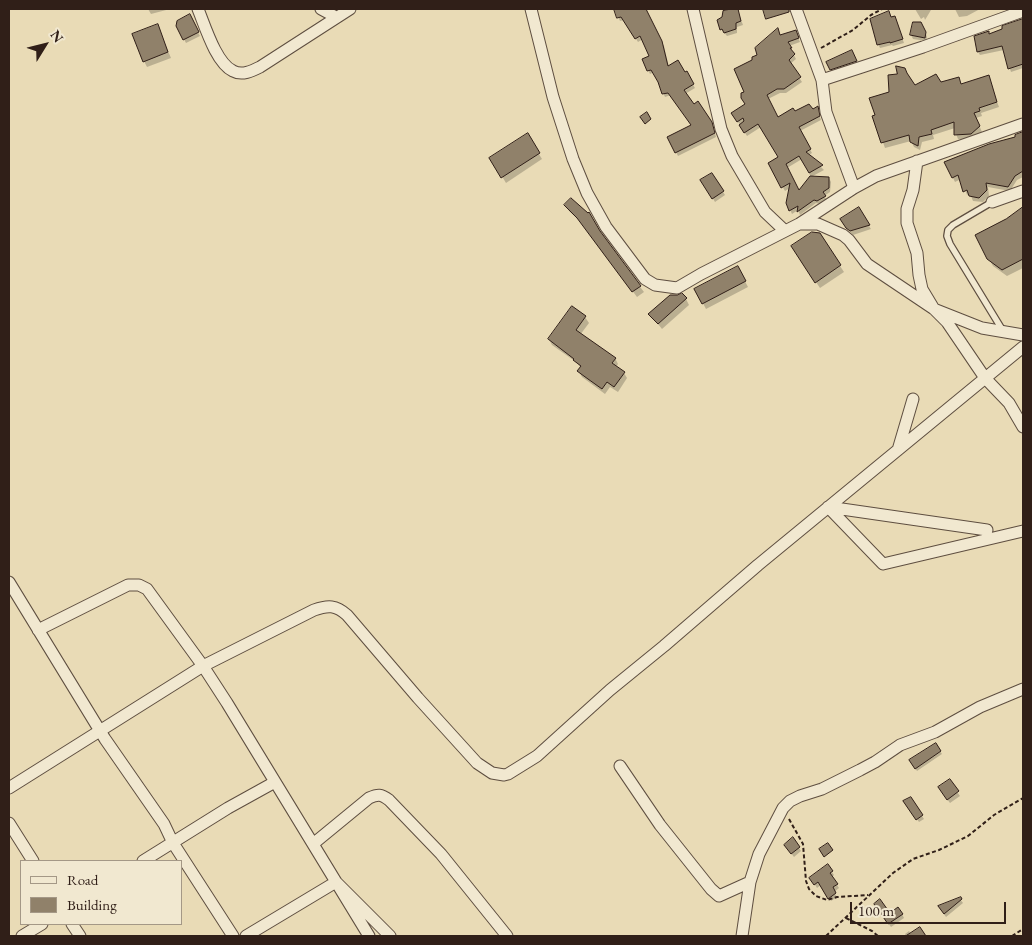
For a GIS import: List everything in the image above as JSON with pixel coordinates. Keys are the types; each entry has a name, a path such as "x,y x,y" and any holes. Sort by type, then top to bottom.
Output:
{"street":[{"path":"198,9 218,54 233,71 241,73 250,72 260,67 350,9"},
{"path":"321,9 336,17"},
{"path":"530,9 553,97 573,159 587,193 606,227 645,280 655,285 678,288 784,230 799,224 876,176 1023,124"},
{"path":"693,9 721,128 732,156 764,212 784,230"},
{"path":"796,9 822,80 826,112 854,188"},
{"path":"822,80 923,47 1023,11"},
{"path":"917,161 913,190 907,209 907,223 917,254 918,275 922,289 985,378 1009,403 1023,427"},
{"path":"992,202 1023,191"},
{"path":"799,224 818,224 844,235 867,264 934,308 982,328 1023,335"},
{"path":"9,788 203,666 314,610 330,606 338,608 353,622 477,763 492,773 504,775 537,756 610,690 1023,347"},
{"path":"898,450 912,399"},
{"path":"828,508 987,530"},
{"path":"828,508 883,564 1023,531"},
{"path":"9,582 100,731 164,824 173,843 233,936"},
{"path":"38,630 128,585 139,585 147,589 203,666 369,936"},
{"path":"742,936 750,882 759,854 783,808 790,801 822,789 875,762 900,744 935,732 980,707 1023,689"},
{"path":"620,766 660,824 711,889 719,896 750,882"},
{"path":"146,860 228,808 275,782"},
{"path":"313,844 369,798 382,794 441,854 507,936"},
{"path":"9,823 32,860"},
{"path":"246,936 336,882"},
{"path":"336,882 390,936"},
{"path":"22,936 40,925"},
{"path":"73,925 80,936"}],"lane":[{"path":"992,202 952,225 948,230 947,236 958,258 1004,332"}],"path":[{"path":"812,54 853,30 871,15 882,9"},
{"path":"826,936 892,873 913,859 939,850 968,836 994,815 1023,798"},
{"path":"783,808 803,844 806,882 809,889 816,896 827,900 837,897 869,895"},
{"path":"846,918 878,936"},
{"path":"1012,936 1023,929"}],"building":[{"path":"614,9 646,9 662,41 668,66 678,60 685,72 687,71 694,84 684,90 694,104 698,101 712,122 715,133 675,153 667,137 691,125 668,93 662,94 658,82 651,70 647,71 642,59 649,56 640,36 635,39 621,17 617,18"},
{"path":"738,9 741,21 736,23 736,29 724,33 722,29 720,30 717,20 722,17 723,11"},
{"path":"763,9 789,9 789,12 766,19"},
{"path":"889,11 891,17 895,16 903,39 877,45 870,19"},
{"path":"190,14 199,32 183,40 176,26 177,21"},
{"path":"1023,19 1023,64 1008,69 1002,46 977,52 974,36 989,31 989,34 1002,29 1002,26"},
{"path":"913,22 921,22 926,32 925,38 910,35"},
{"path":"158,24 168,52 143,62 132,34"},
{"path":"778,28 780,35 796,30 799,38 788,42 795,54 789,60 801,77 784,89 777,89 767,95 778,117 793,108 795,111 809,104 813,109 818,106 820,116 799,127 811,149 806,152 823,165 809,173 799,156 786,164 799,190 810,176 829,177 829,188 823,192 826,196 817,201 814,200 797,212 798,206 789,211 786,203 790,183 781,188 768,163 778,157 758,124 744,133 739,125 744,121 743,118 737,122 731,113 745,104 741,98 741,93 744,92 734,69 752,60 752,57 757,55 755,48"},
{"path":"852,50 857,61 830,70 826,62"},
{"path":"896,66 905,68 915,85 936,74 941,82 959,77 961,84 989,75 997,102 979,108 980,111 974,113 980,126 971,134 954,135 954,122 931,130 932,134 919,137 918,146 910,142 909,135 881,143 872,116 875,115 869,98 889,92 888,75 897,74"},
{"path":"647,112 651,119 645,124 640,117"},
{"path":"1023,132 1023,171 1015,176 1008,187 986,183 987,190 979,198 969,196 967,190 963,192 958,175 952,178 944,162 989,144 1015,137 1015,135"},
{"path":"528,133 540,153 501,178 489,158"},
{"path":"712,173 724,191 712,199 700,180"},
{"path":"571,198 589,212 600,231 641,286 632,292 577,218 564,205"},
{"path":"859,207 870,225 850,231 840,219"},
{"path":"1023,207 1023,259 1002,270 987,259 975,235 1006,219"},
{"path":"812,232 820,233 841,265 815,283 791,246"},
{"path":"738,266 746,281 702,304 694,289"},
{"path":"682,293 687,298 658,324 648,314 670,295"},
{"path":"572,306 586,316 576,330 616,358 612,363 625,372 614,387 607,382 602,389 577,371 581,366 548,339"},
{"path":"936,743 941,751 915,769 909,760"},
{"path":"950,779 959,791 947,800 938,787"},
{"path":"911,797 923,815 916,820 903,801"},
{"path":"793,837 800,847 791,854 784,845"},
{"path":"828,843 833,850 824,857 819,849"},
{"path":"828,864 833,871 830,873 838,884 833,887 836,893 828,899 818,882 814,885 809,878"},
{"path":"961,897 962,899 944,914 938,906"},
{"path":"880,899 890,913 898,907 903,914 888,924 874,904"},
{"path":"920,927 926,936 906,936"}]}
